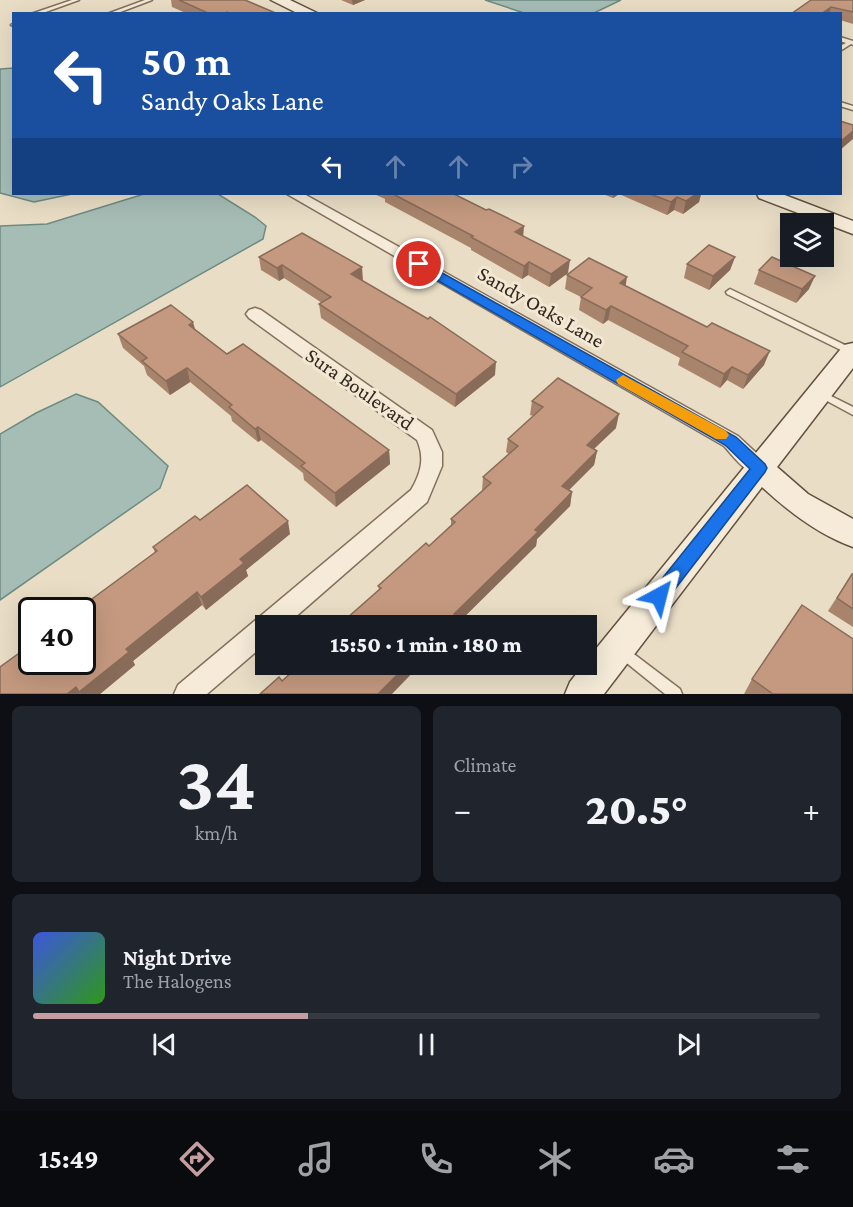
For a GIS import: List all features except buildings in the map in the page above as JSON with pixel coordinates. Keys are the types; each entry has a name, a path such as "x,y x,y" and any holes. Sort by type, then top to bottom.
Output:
{"street":[{"path":"278,0 307,12"},
{"name":"Sandy Oaks Lane","path":"296,195 731,441 759,468"},
{"path":"769,195 853,228"},
{"name":"Sura Boulevard","path":"255,314 424,435 431,447 434,460 431,476 419,496 279,615"},
{"path":"582,694 852,352"},
{"path":"759,468 798,502 853,534"},
{"name":"Sura Boulevard","path":"187,694 255,635"}],"lane":[{"path":"39,12 77,0"},
{"path":"115,12 150,0"},
{"path":"730,292 852,352"},
{"path":"819,393 853,411"},
{"path":"617,649 675,694"}],"water":[{"path":"485,0 621,0 596,12 521,12"},
{"path":"12,68 12,195 67,195 34,202 0,193 0,69"},
{"path":"141,195 220,195 266,226 263,239 0,387 0,226 47,224"},
{"path":"76,394 98,402 168,466 160,488 0,600 0,434 36,413"}],"slow traffic":[{"path":"623,380 721,435"}],"route":[{"path":"419,264 731,441 759,468 659,596"}]}
